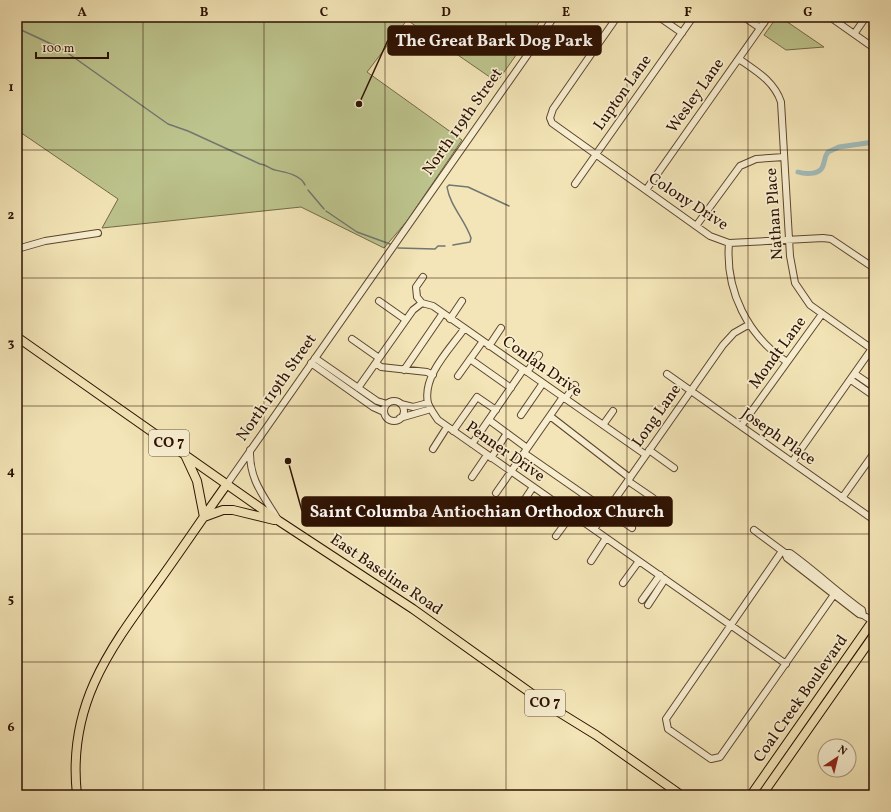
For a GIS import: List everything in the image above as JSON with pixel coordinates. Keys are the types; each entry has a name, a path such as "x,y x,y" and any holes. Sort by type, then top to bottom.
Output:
{"main road":[{"name":"East Baseline Road","path":"17,337 279,521 402,601 549,706 596,735 681,795"},
{"path":"185,454 197,481 204,517 223,510 233,510 279,521"},
{"name":"North 119th Street","path":"77,795 75,763 77,741 87,697 96,677 120,636 227,484"},
{"name":"Coal Creek Boulevard","path":"751,795 874,621"},
{"name":"Coal Creek Boulevard","path":"762,795 874,635"}],"street":[{"name":"North 119th Street","path":"227,484 554,17"},
{"name":"Colony Drive","path":"617,17 552,109 550,118 556,127 710,236 729,243 822,238 831,239 874,268"},
{"path":"660,17 682,33"},
{"name":"Lupton Lane","path":"575,184 693,17"},
{"path":"744,17 762,26"},
{"path":"755,17 762,26"},
{"name":"Wesley Lane","path":"646,190 768,17"},
{"path":"830,17 874,48"},
{"path":"854,34 866,17"},
{"name":"Nathan Place","path":"739,59 770,81 779,95 781,102 789,240 792,270 796,283 810,305 873,348"},
{"path":"696,226 740,166 756,159 784,157"},
{"path":"17,249 45,241 98,233"},
{"path":"729,243 730,271 733,286 748,324 771,352 787,362"},
{"path":"358,388 413,310 422,303 417,297 416,287 423,277"},
{"path":"379,301 406,320"},
{"path":"450,319 462,301"},
{"name":"Conlan Drive","path":"422,303 428,304 443,313 603,425 674,468"},
{"path":"404,370 443,313"},
{"name":"Mondt Lane","path":"741,426 822,314"},
{"name":"Long Lane","path":"594,529 723,345 734,333 748,324"},
{"path":"315,358 377,401 387,404 395,401 406,407 413,407 428,403 428,386 433,375 464,328"},
{"path":"489,346 501,328"},
{"path":"352,339 377,361 381,367 427,372 433,375"},
{"path":"458,376 482,341"},
{"path":"792,462 873,348"},
{"path":"472,444 511,388 539,355"},
{"path":"470,359 511,388"},
{"path":"311,363 373,407 384,412 387,417 392,420 430,409"},
{"name":"Joseph Place","path":"667,374 874,520"},
{"path":"855,374 874,387"},
{"path":"851,380 874,396"},
{"path":"521,415 543,383"},
{"path":"496,493 550,416 575,385"},
{"path":"453,431 477,397 496,410"},
{"name":"Penner Drive","path":"428,403 430,409 438,420 447,427 786,664"},
{"path":"384,412 387,404"},
{"path":"400,418 403,410 401,404"},
{"path":"603,425 613,411"},
{"path":"550,416 653,498"},
{"path":"488,420 607,511 632,528"},
{"path":"433,449 447,427"},
{"path":"472,477 507,434"},
{"path":"250,450 251,469 258,489 279,521"},
{"path":"842,498 874,453"},
{"path":"519,508 534,487"},
{"path":"556,536 572,514"},
{"path":"754,530 784,552 790,553 817,573 836,591 862,610 863,614"},
{"path":"591,561 606,538"},
{"path":"784,552 787,558 801,567 833,596 859,614 863,614 874,621"},
{"path":"784,552 666,719 668,729 711,759 720,757 833,596"},
{"path":"623,583 639,561"},
{"path":"642,600 660,575"},
{"path":"648,605 666,579"}],"green space":[{"path":"17,17 543,17 497,82 407,20 367,72 462,140 407,221 384,248 301,207 102,228 118,199 17,130"},
{"path":"777,17 780,17 824,47 786,50 764,35"}],"waterway":[{"path":"17,28 62,49 168,124 188,131 260,164 292,174 300,179 305,185"},
{"path":"798,172 817,172 822,168 828,152 839,147 874,142"},
{"path":"453,245 470,242 471,238 451,200 447,187 449,185 468,187 509,206"},
{"path":"308,190 324,209"},
{"path":"326,211 357,232 390,244"},
{"path":"398,248 435,249 438,246 445,246"}],"place":[{"name":"The Great Bark Dog Park","path":"359,104"},
{"name":"Saint Columba Antiochian Orthodox Church","path":"288,461"}]}
